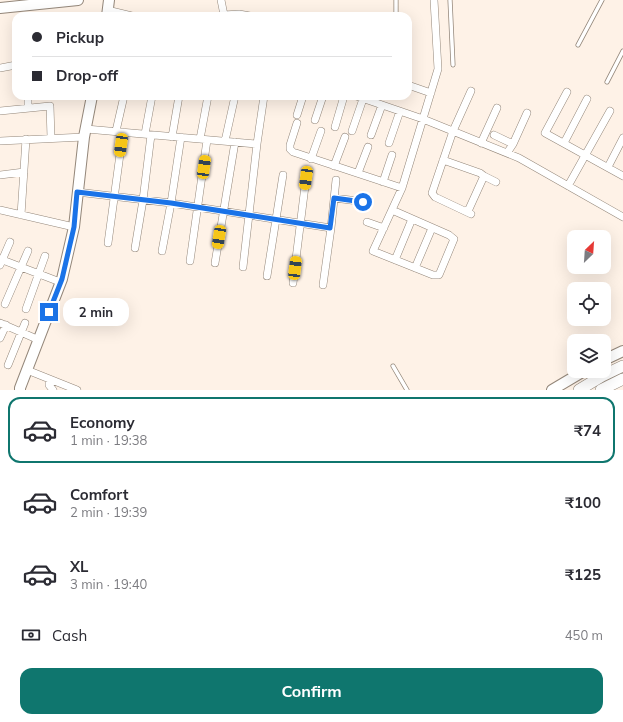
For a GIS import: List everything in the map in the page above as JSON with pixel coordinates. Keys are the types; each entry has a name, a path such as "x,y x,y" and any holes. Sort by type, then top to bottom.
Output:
{"main road":[{"path":"579,390 602,376 623,366"},
{"path":"601,390 623,379"}],"street":[{"path":"0,8 78,0"},
{"path":"221,0 222,12"},
{"path":"392,210 454,239 439,275 433,275 373,251 402,188 438,69 434,0"},
{"path":"108,9 118,12"},
{"path":"0,68 12,66"},
{"path":"412,86 431,93"},
{"path":"471,91 453,131 433,191 433,196 469,212 484,176"},
{"path":"567,92 545,133 623,176"},
{"path":"28,100 28,108"},
{"path":"20,389 60,282 74,227 85,133 91,100"},
{"path":"108,243 124,100"},
{"path":"135,248 143,200 152,100"},
{"path":"172,137 178,100"},
{"path":"190,261 198,207 208,100"},
{"path":"225,141 234,100"},
{"path":"243,267 263,100"},
{"path":"297,115 302,100"},
{"path":"315,120 322,100"},
{"path":"335,127 343,100"},
{"path":"352,131 363,100"},
{"path":"366,100 423,119 519,158 623,217"},
{"path":"564,143 587,100"},
{"path":"371,135 382,105"},
{"path":"0,111 50,106 52,138"},
{"path":"481,143 497,108"},
{"path":"568,186 610,111"},
{"path":"389,143 400,112"},
{"path":"507,154 527,113"},
{"path":"297,123 290,141 290,149 293,152 402,188"},
{"path":"311,159 321,131"},
{"path":"0,141 52,138 85,133 120,132 257,144"},
{"path":"494,136 513,144"},
{"path":"162,251 181,137"},
{"path":"334,166 345,137"},
{"path":"608,167 623,138"},
{"path":"22,215 26,139"},
{"path":"215,262 235,142"},
{"path":"358,173 368,147"},
{"path":"383,182 392,155"},
{"path":"443,160 480,173 496,182"},
{"path":"0,175 24,172"},
{"path":"267,276 283,175"},
{"path":"293,282 306,178"},
{"path":"323,285 336,180"},
{"path":"77,192 171,203 330,228"},
{"path":"334,198 366,202"},
{"path":"0,210 74,227"},
{"path":"395,260 412,219"},
{"path":"367,222 384,228"},
{"path":"415,268 432,228"},
{"path":"10,242 1,262 21,267 60,282"},
{"path":"5,304 28,252"},
{"path":"26,309 45,256"},
{"path":"8,365 25,323"},
{"path":"0,338 3,324 39,340"},
{"path":"611,357 623,351"},
{"path":"27,370 77,390"},
{"path":"552,390 572,378"},
{"path":"49,379 49,385 53,390"}],"lane":[{"path":"396,0 396,12"},
{"path":"450,0 453,65"},
{"path":"578,45 602,0"},
{"path":"606,82 623,51"},
{"path":"393,366 407,390"}],"route":[{"path":"49,312 62,279 74,227 77,192 171,203 330,228 334,198 363,202"}]}
